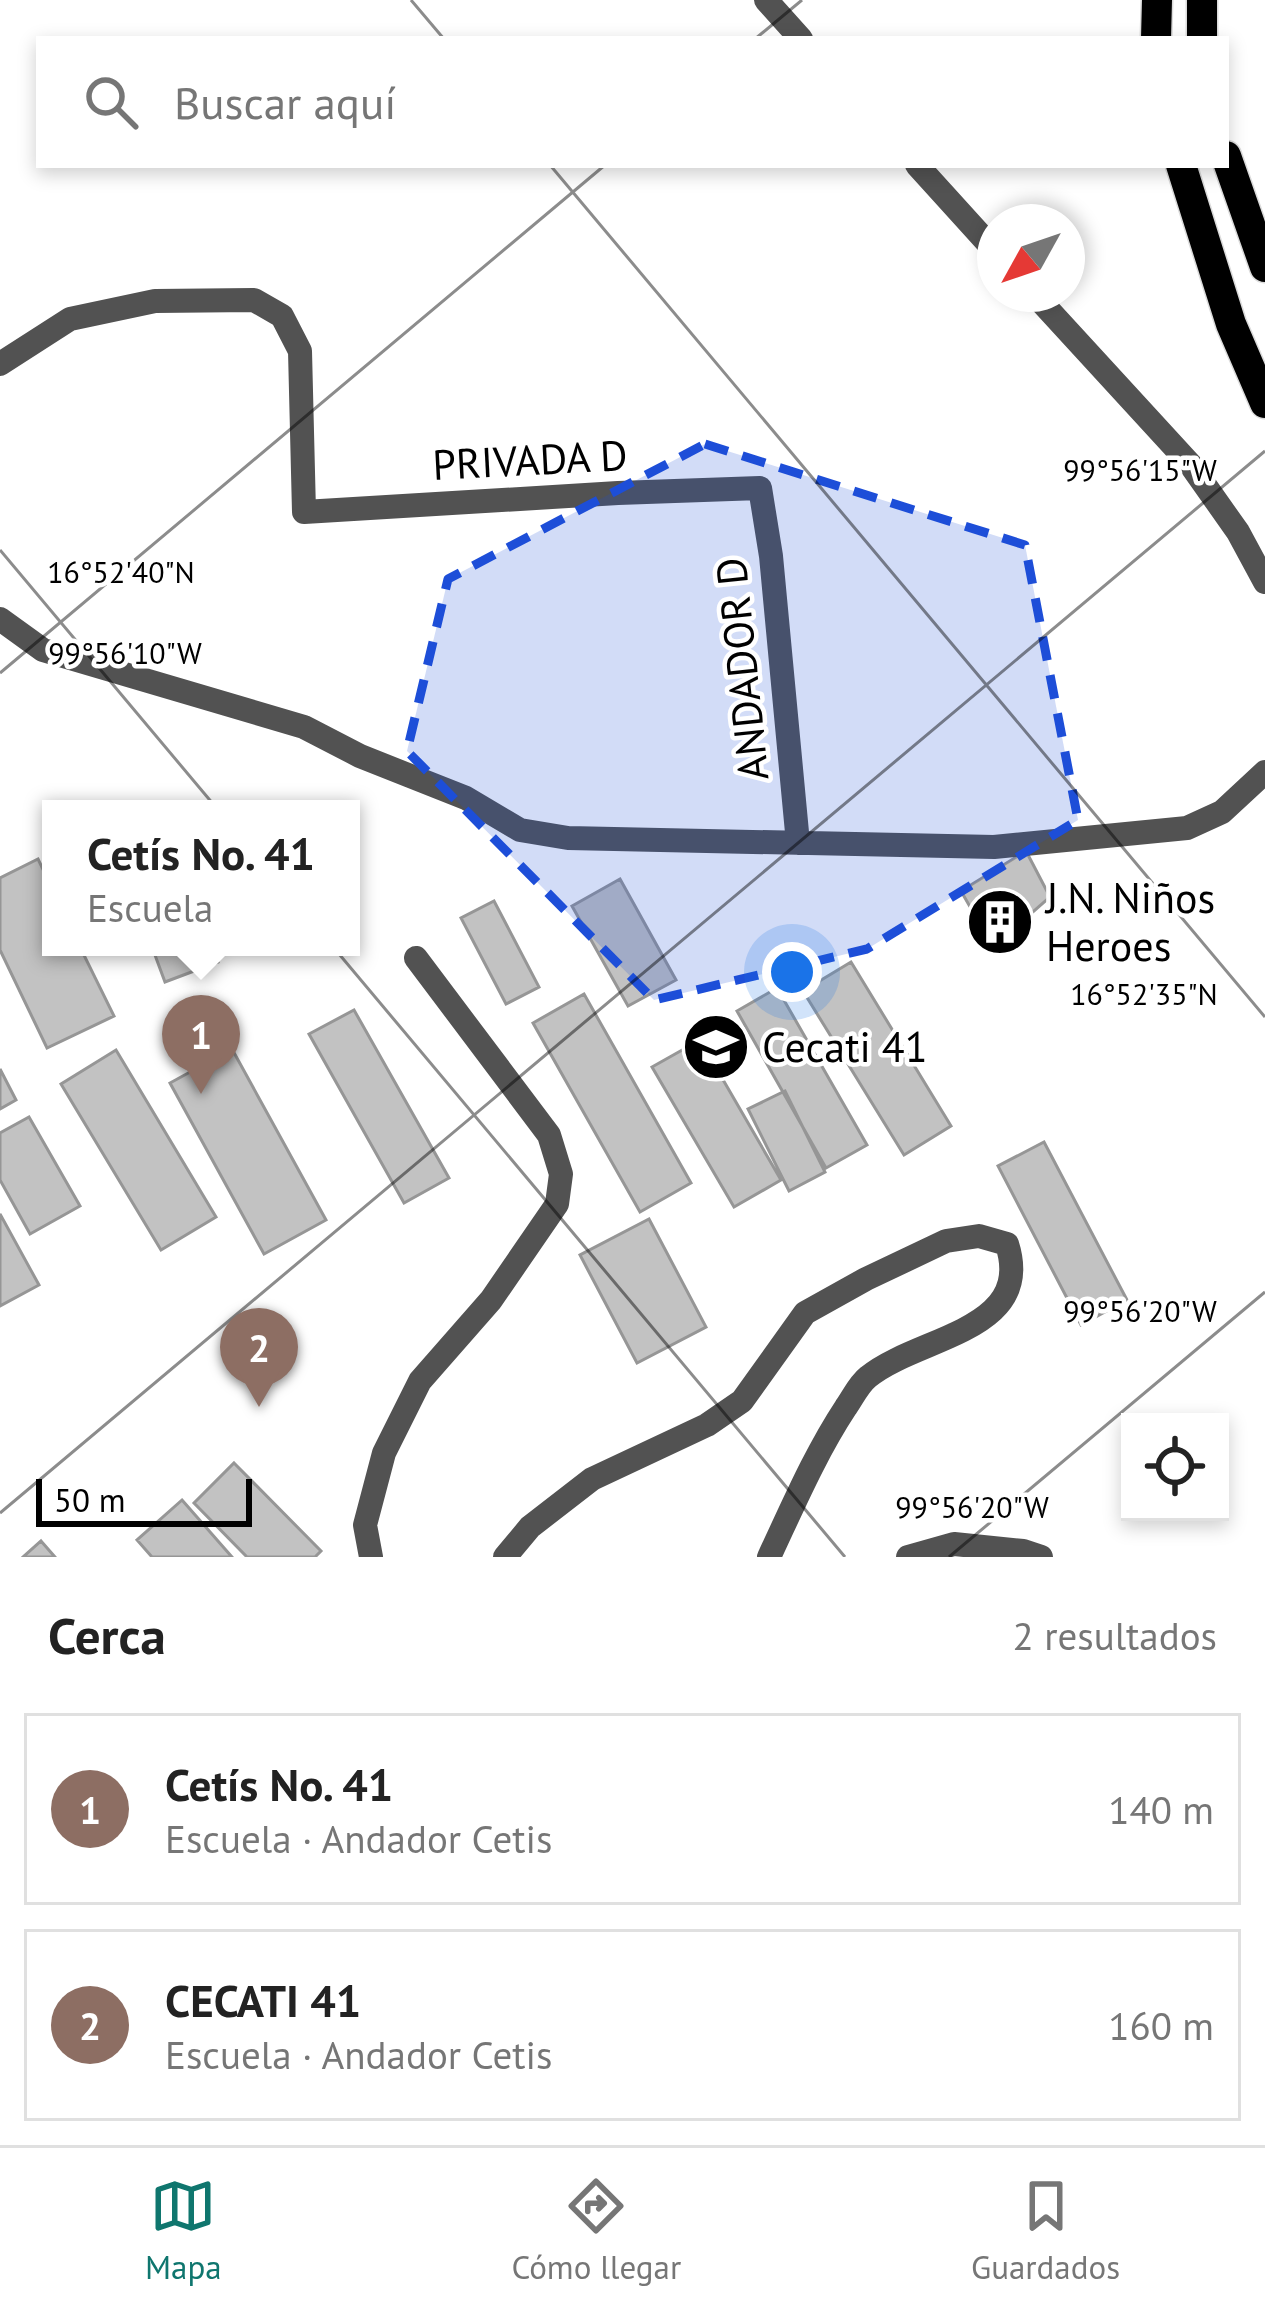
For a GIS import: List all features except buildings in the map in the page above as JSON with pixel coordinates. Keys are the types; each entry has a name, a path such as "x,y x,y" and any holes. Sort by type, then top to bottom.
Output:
{"main road":[{"path":"1156,36 1157,0"},
{"path":"1202,0 1202,36"},
{"path":"1229,165 1265,268"},
{"path":"1182,168 1231,323 1265,403"}],"street":[{"path":"766,0 799,36"},
{"path":"919,168 977,231"},
{"name":"PRIVADA D","path":"0,364 70,320 154,302 254,300 282,316 300,351 304,512 760,488"},
{"path":"1051,312 1190,464 1238,532 1265,582"},
{"name":"ANDADOR D","path":"760,488 772,556 798,843"},
{"path":"0,619 43,650 304,727 360,756 466,798 520,830 568,838 994,848 1187,828 1222,812 1265,772"},
{"path":"371,1557 365,1525 384,1453 420,1382 491,1300 557,1204 562,1174 549,1135 416,958"},
{"path":"505,1557 530,1527 592,1479 706,1425 742,1401 805,1313 946,1241 979,1236 1007,1244 1014,1266 1008,1294 981,1322 915,1350 866,1378 824,1442 769,1557"},
{"path":"908,1557 954,1544 1041,1557"}],"highlighted area":[{"path":"705,444 1025,545 1078,820 867,949 654,1000 407,751 448,579"}],"place":[{"name":"J.N. Niños Heroes","path":"1000,922"},
{"name":"Cecati 41","path":"716,1047"},
{"name":"Cetís No. 41","path":"201,1094"},
{"name":"CECATI 41","path":"259,1407"}]}
